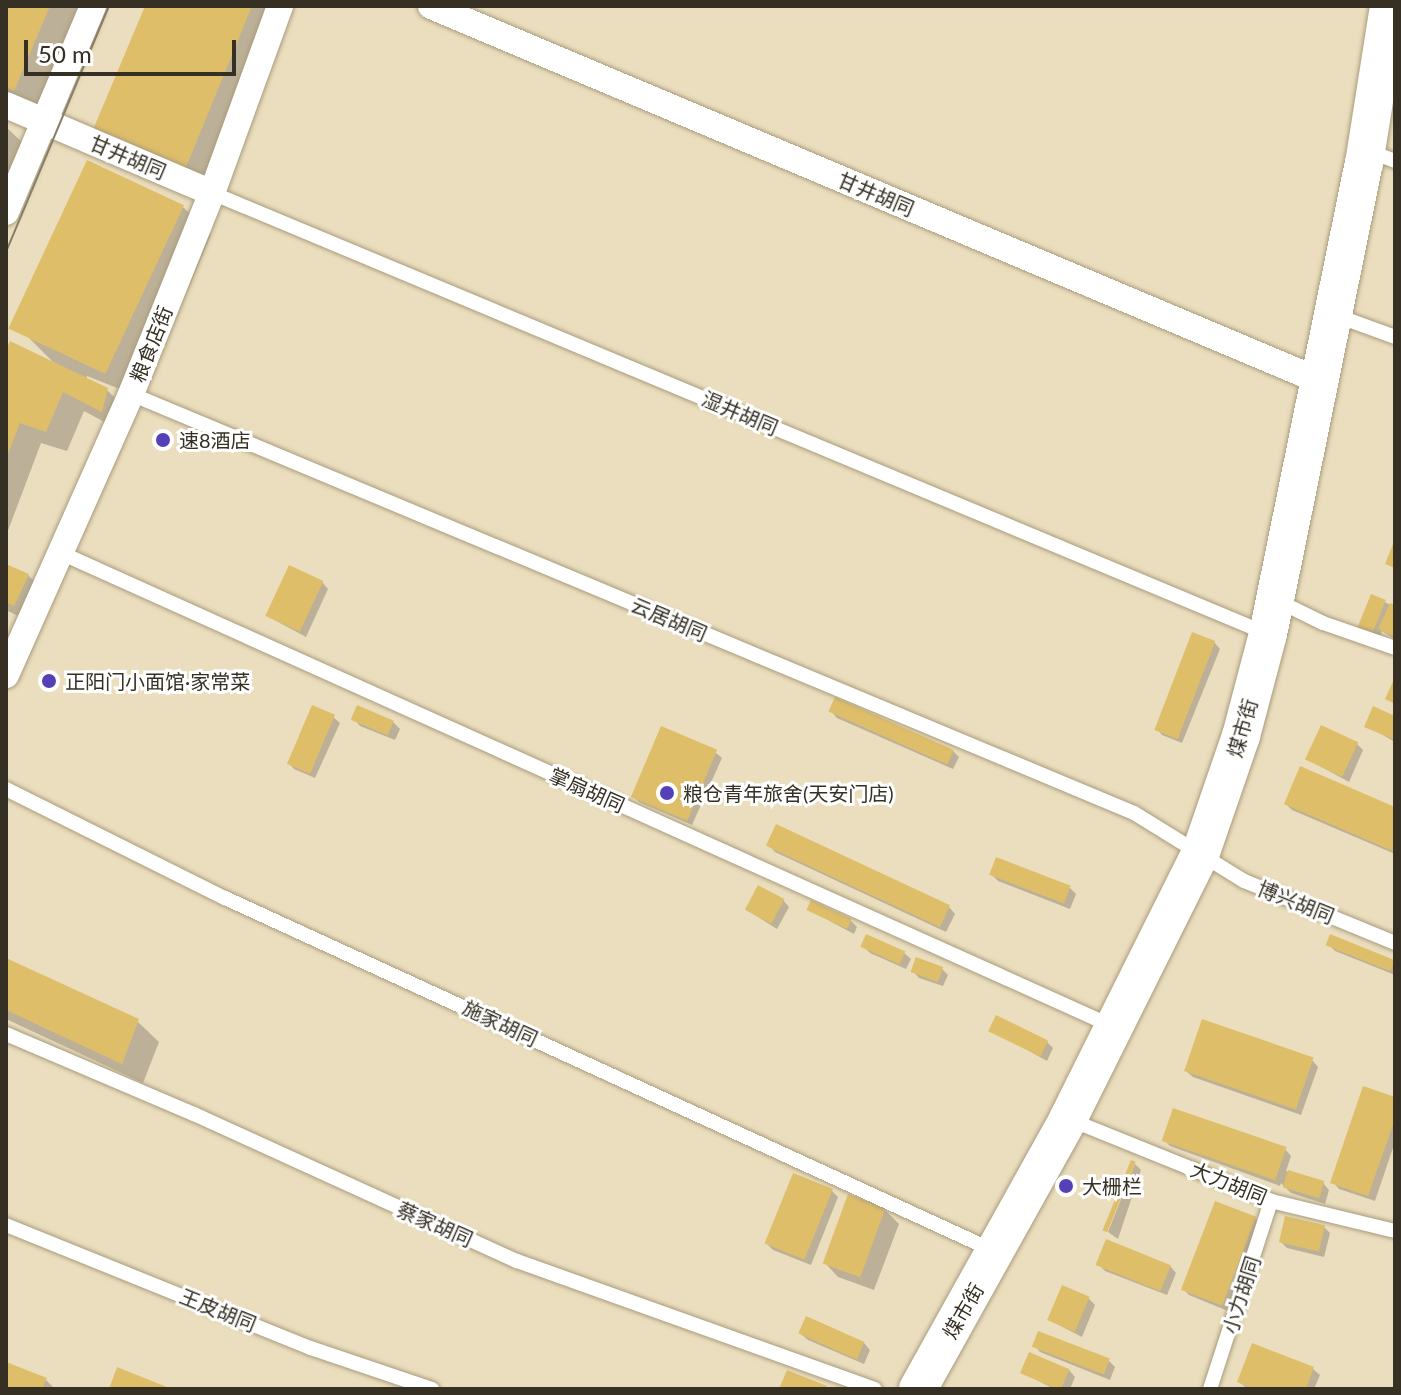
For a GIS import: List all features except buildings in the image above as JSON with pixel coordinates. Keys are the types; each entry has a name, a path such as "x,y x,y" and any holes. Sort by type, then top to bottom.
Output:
{"main road":[{"name":"煤市街","path":"918,1389 996,1252 1114,1028 1201,852 1241,736 1272,617 1332,314 1380,156 1389,6"}],"street":[{"path":"6,212 93,6"},
{"name":"粮食店街","path":"6,675 131,394 212,193 280,6"},
{"name":"甘井胡同","path":"431,6 1320,381"},
{"name":"甘井胡同","path":"6,105 212,193"}],"lane":[{"name":"湿井胡同","path":"212,193 1272,617 1323,623 1395,648"},
{"path":"1332,314 1395,337"},
{"name":"云居胡同","path":"131,394 1134,813 1201,852"},
{"name":"掌扇胡同","path":"61,553 1114,1028"},
{"name":"施家胡同","path":"6,789 225,898 996,1252"},
{"name":"博兴胡同","path":"1201,852 1244,881 1395,943"},
{"name":"蔡家胡同","path":"6,1034 194,1114 517,1261 875,1389"},
{"name":"大力胡同","path":"1068,1119 1271,1201 1395,1231"},
{"name":"小力胡同","path":"1210,1389 1271,1201"},
{"name":"王皮胡同","path":"6,1225 311,1348 432,1389"}],"tram line":[{"path":"6,252 109,6"}],"place":[{"name":"速8酒店","path":"163,440"},
{"name":"正阳门小面馆·家常菜","path":"49,681"},
{"name":"粮仓青年旅舍(天安门店)","path":"667,793"},
{"name":"大栅栏","path":"1066,1186"}]}
